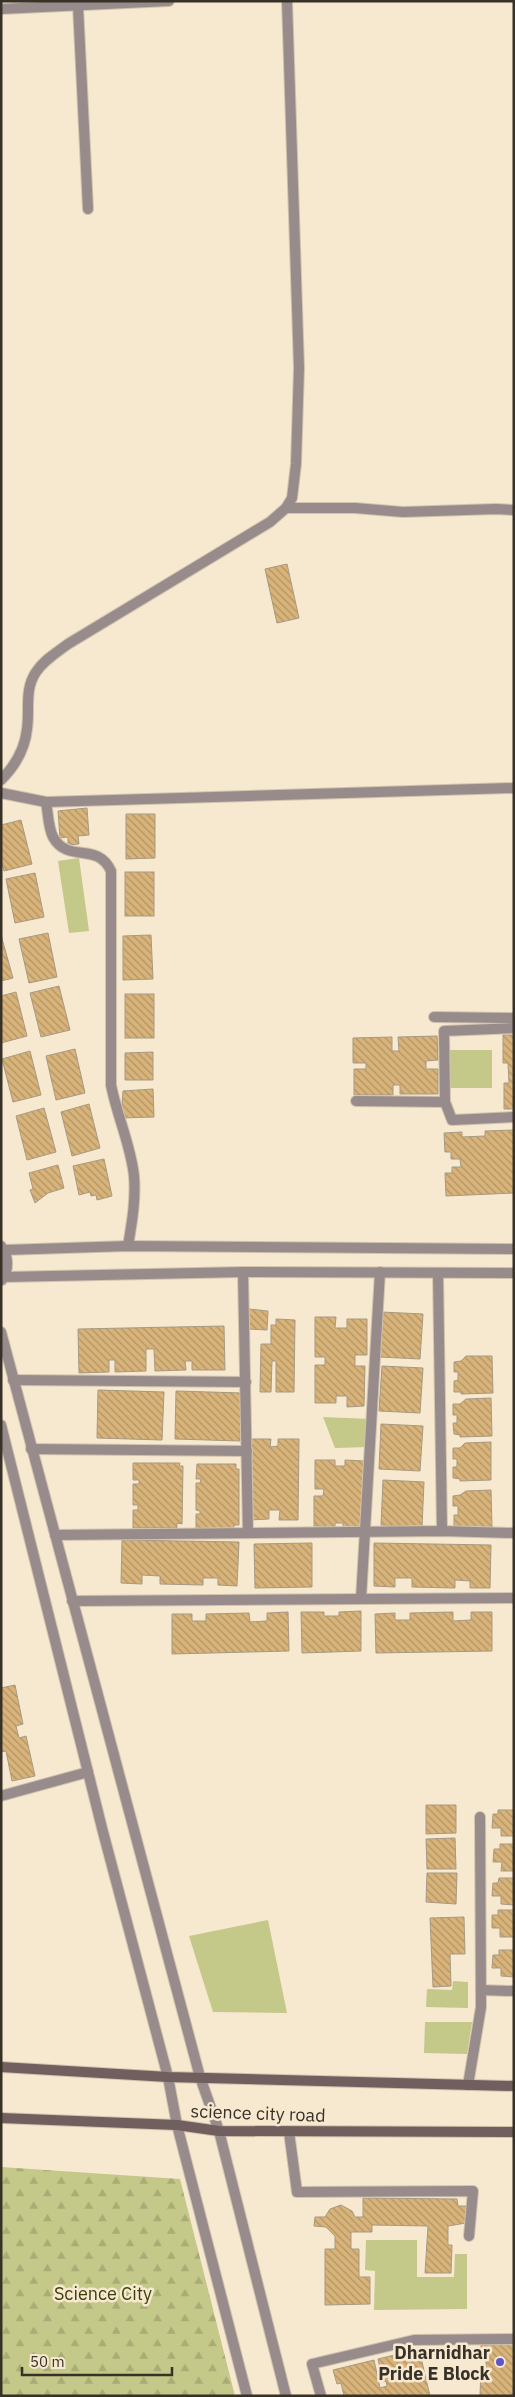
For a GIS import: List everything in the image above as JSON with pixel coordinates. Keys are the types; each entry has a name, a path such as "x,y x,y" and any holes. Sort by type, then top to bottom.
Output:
{"main road":[{"path":"1,2067 168,2077 514,2086"},
{"name":"science city road","path":"1,2118 177,2125 219,2131 514,2132"}],"street":[{"path":"1,9 169,1"},
{"path":"1,780 23,747 28,727 29,687 35,673 46,660 68,644 270,522 286,508 292,498 296,464 299,368 287,1"},
{"path":"78,6 88,209"},
{"path":"286,508 355,508 403,512 514,510"},
{"path":"1,793 46,802 514,788"},
{"path":"46,802 52,835 57,843 70,852 94,854 102,857 111,870 110,1086 116,1113 126,1139 134,1175 134,1205 128,1246"},
{"path":"434,1017 514,1018"},
{"path":"514,1028 444,1031 444,1102 452,1120 514,1118"},
{"path":"356,1101 444,1102"},
{"path":"514,1249 128,1246 3,1248 7,1258 3,1279 243,1272 514,1273"},
{"path":"243,1272 248,1533"},
{"path":"361,1599 380,1272"},
{"path":"438,1273 442,1531"},
{"path":"1,1332 200,2077 219,2131 286,2396"},
{"path":"13,1380 246,1382"},
{"path":"1,1425 88,1772 168,2077 177,2125 246,2396"},
{"path":"31,1449 247,1451"},
{"path":"54,1535 442,1531 514,1533"},
{"path":"72,1601 514,1598"},
{"path":"1,1796 88,1772"},
{"path":"468,2085 480,2018 480,1817"},
{"path":"481,1990 514,1991"},
{"path":"289,2132 297,2192 472,2191 469,2236"},
{"path":"322,2396 312,2364 414,2340 514,2339"}],"green space":[{"path":"79,858 89,931 69,933 58,861"},
{"path":"447,1050 492,1050 492,1088 447,1088"},
{"path":"323,1417 370,1419 368,1447 335,1448"},
{"path":"268,1920 287,2013 213,2012 189,1936"},
{"path":"453,1981 468,1982 468,2008 426,2007 427,1989 452,1990"},
{"path":"425,2022 472,2022 467,2054 424,2053"},
{"name":"Science City","path":"1,2167 180,2179 235,2396 1,2396"},
{"path":"366,2240 417,2240 417,2277 454,2277 455,2254 467,2254 467,2309 374,2310 375,2271 365,2270"}],"building":[{"path":"287,564 299,618 277,623 265,569"},
{"path":"87,808 89,835 78,836 79,844 68,845 68,837 60,838 58,811"},
{"path":"126,814 155,814 155,858 126,859"},
{"path":"21,820 32,864 4,871 1,861 1,825"},
{"path":"125,872 154,872 154,916 125,916"},
{"path":"35,873 44,917 15,923 6,879"},
{"path":"48,933 57,977 29,983 19,939"},
{"path":"1,935 13,978 1,981"},
{"path":"151,935 153,979 123,980 123,936"},
{"path":"59,986 70,1030 41,1037 30,993"},
{"path":"16,992 27,1036 1,1043 1,996"},
{"path":"125,994 154,994 154,1038 125,1038"},
{"path":"503,1035 514,1035 514,1109 504,1109 504,1083 509,1083 508,1063 503,1063"},
{"path":"437,1036 438,1060 426,1061 426,1069 438,1069 438,1094 400,1094 400,1085 393,1085 393,1095 354,1095 354,1069 366,1069 366,1063 353,1063 353,1038 392,1037 392,1051 399,1051 398,1037"},
{"path":"75,1049 85,1093 56,1100 46,1056"},
{"path":"30,1051 41,1095 13,1102 2,1059"},
{"path":"153,1052 153,1080 125,1080 125,1053"},
{"path":"153,1089 154,1117 121,1118 123,1091"},
{"path":"89,1104 100,1148 72,1156 61,1112"},
{"path":"44,1108 56,1152 27,1160 16,1116"},
{"path":"514,1130 514,1193 446,1196 445,1173 452,1173 452,1167 461,1167 460,1159 451,1159 451,1152 445,1152 444,1133 462,1132 462,1137 485,1136 485,1131"},
{"path":"104,1159 112,1196 97,1200 96,1195 91,1196 90,1192 79,1195 73,1166"},
{"path":"58,1165 64,1188 48,1193 35,1203 30,1190 33,1189 29,1173"},
{"path":"249,1309 268,1311 267,1330 248,1329"},
{"path":"381,1312 423,1314 420,1359 379,1357"},
{"path":"315,1317 336,1317 335,1328 347,1328 347,1319 367,1319 367,1355 355,1355 355,1366 365,1366 364,1406 347,1407 347,1396 336,1396 336,1403 315,1403 315,1365 325,1365 325,1357 315,1357"},
{"path":"276,1319 295,1320 294,1392 276,1392 276,1361 272,1361 271,1392 260,1392 261,1344 271,1344 271,1325 276,1325"},
{"path":"224,1326 225,1370 192,1370 192,1361 185,1361 186,1370 155,1371 154,1349 146,1349 146,1371 115,1372 115,1360 109,1360 109,1372 79,1373 78,1329"},
{"path":"466,1356 492,1356 493,1393 461,1394 461,1392 454,1392 454,1381 458,1380 458,1372 454,1372 454,1362 461,1361"},
{"path":"382,1366 423,1368 420,1413 379,1411"},
{"path":"98,1390 164,1392 162,1440 97,1438"},
{"path":"176,1391 242,1393 240,1441 175,1439"},
{"path":"491,1398 492,1436 460,1437 460,1435 454,1434 453,1423 457,1423 457,1415 453,1415 453,1404 460,1404 466,1399"},
{"path":"381,1424 423,1426 420,1471 379,1469"},
{"path":"250,1439 271,1439 270,1447 278,1446 278,1439 299,1439 298,1520 279,1520 280,1510 269,1510 269,1519 249,1520"},
{"path":"491,1442 491,1480 460,1481 460,1479 453,1478 453,1467 457,1467 457,1459 453,1459 453,1448 460,1448 465,1443"},
{"path":"315,1460 335,1460 335,1466 345,1466 345,1460 365,1461 363,1527 343,1527 343,1523 335,1523 335,1527 314,1526 314,1496 323,1496 324,1489 315,1489"},
{"path":"133,1463 180,1463 179,1466 183,1466 182,1524 177,1523 177,1528 133,1528 133,1510 138,1510 138,1505 133,1505 133,1484 139,1484 139,1480 133,1480"},
{"path":"197,1464 236,1464 236,1469 239,1469 239,1525 234,1525 234,1529 196,1528 196,1514 200,1514 200,1511 196,1510 196,1483 200,1483 201,1479 196,1479"},
{"path":"383,1480 424,1482 422,1527 381,1525"},
{"path":"491,1490 492,1527 460,1528 460,1526 454,1526 454,1515 458,1515 458,1506 453,1506 453,1496 460,1495 466,1491"},
{"path":"122,1540 239,1542 237,1586 218,1585 218,1578 203,1578 203,1585 160,1584 160,1576 142,1575 142,1584 121,1583"},
{"path":"312,1543 312,1587 255,1588 254,1544"},
{"path":"374,1543 491,1545 490,1588 470,1588 470,1581 455,1580 455,1588 412,1587 412,1578 395,1578 395,1587 374,1586"},
{"path":"361,1611 361,1651 302,1653 301,1612 324,1612 324,1616 339,1616 339,1612"},
{"path":"288,1612 289,1651 172,1654 172,1614 192,1614 192,1621 206,1621 206,1614 249,1613 250,1622 267,1621 267,1613"},
{"path":"453,1612 453,1621 471,1620 471,1612 492,1612 492,1651 376,1653 375,1614 395,1613 395,1620 410,1620 410,1613"},
{"path":"15,1685 23,1724 16,1726 19,1738 26,1736 35,1776 12,1781 6,1751 1,1752 1,1688"},
{"path":"426,1805 456,1805 456,1833 426,1834"},
{"path":"498,1810 514,1810 514,1836 501,1836 501,1828 492,1828 493,1814 498,1814"},
{"path":"455,1838 456,1869 427,1869 426,1839"},
{"path":"500,1844 514,1844 514,1871 501,1871 502,1862 493,1862 494,1849 500,1849"},
{"path":"427,1873 457,1873 456,1904 426,1902"},
{"path":"499,1878 514,1878 514,1905 501,1904 501,1896 492,1896 493,1883 498,1883"},
{"path":"498,1910 514,1910 514,1937 500,1937 500,1928 492,1928 492,1915 498,1915"},
{"path":"464,1917 465,1954 450,1954 451,1986 433,1987 430,1918"},
{"path":"499,1950 514,1950 514,1977 501,1976 501,1968 492,1968 493,1955 499,1955"},
{"path":"363,2198 457,2199 458,2206 466,2206 466,2223 448,2226 448,2245 452,2245 451,2273 425,2273 428,2226 372,2225 372,2232 351,2232 351,2249 359,2249 359,2277 370,2277 370,2304 325,2305 325,2249 335,2249 335,2236 326,2227 314,2226 315,2217 325,2217 330,2209 341,2205 352,2211 355,2217 363,2217"},
{"name":"Dharnidhar Pride E Block","path":"481,2341 514,2341 514,2396 480,2396 481,2369 486,2369 486,2355 481,2355"},
{"path":"419,2349 430,2396 344,2396 341,2383 337,2384 333,2370 374,2360 380,2388 387,2386 386,2381 383,2382 378,2359"}],"place":[{"name":"Dharnidhar Pride E Block","path":"500,2362"}]}
